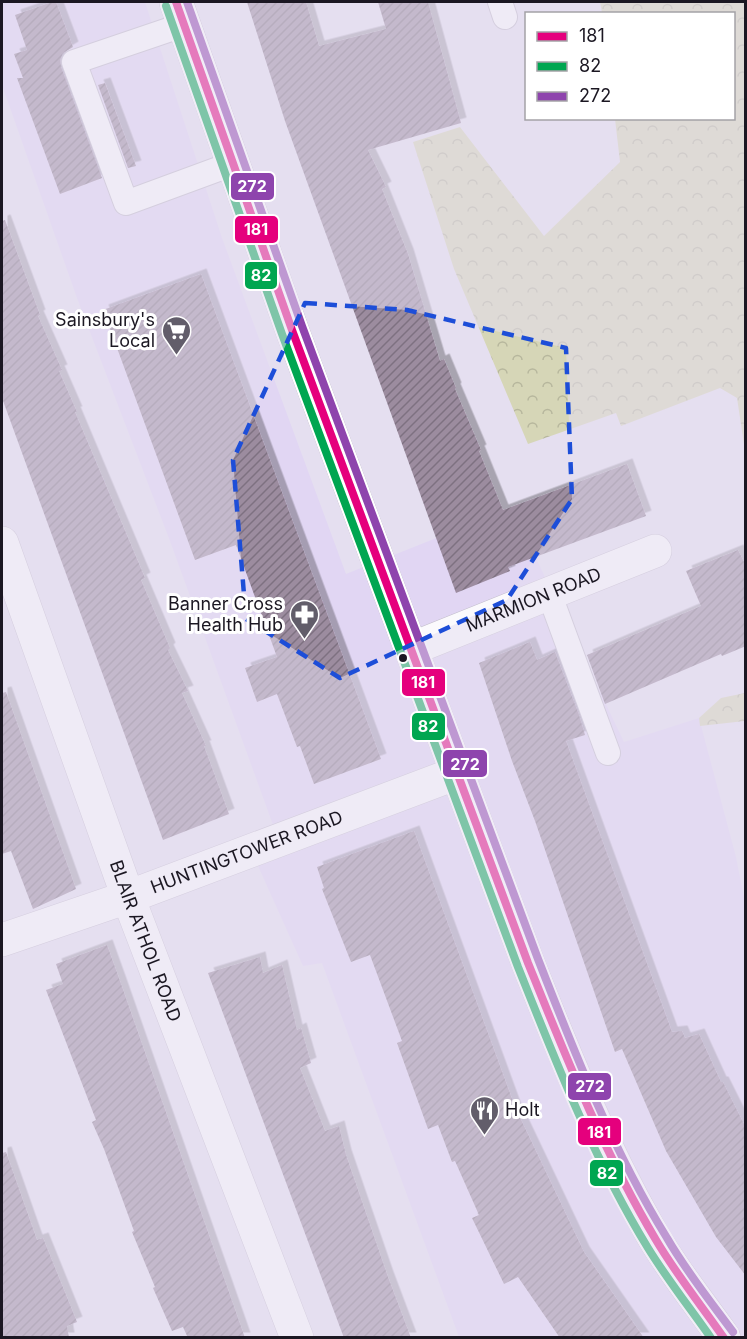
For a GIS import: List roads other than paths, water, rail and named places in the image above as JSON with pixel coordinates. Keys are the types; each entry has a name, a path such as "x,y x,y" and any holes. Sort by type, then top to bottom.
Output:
{"street":[{"path":"180,13 232,164 531,971 594,1122 650,1231 724,1338"},
{"name":"BLAIR ATHOL ROAD","path":"2,543 128,897 297,1338"},
{"name":"MARMION ROAD","path":"411,649 655,551"},
{"name":"HUNTINGTOWER ROAD","path":"2,940 128,897 457,773"}],"lane":[{"path":"180,13 74,62 126,203 232,164"},
{"path":"549,593 608,753"}],"place":[{"name":"Sainsbury's Local","path":"176,356"},
{"name":"Banner Cross Health Hub","path":"304,640"},
{"name":"Holt","path":"484,1136"}]}
